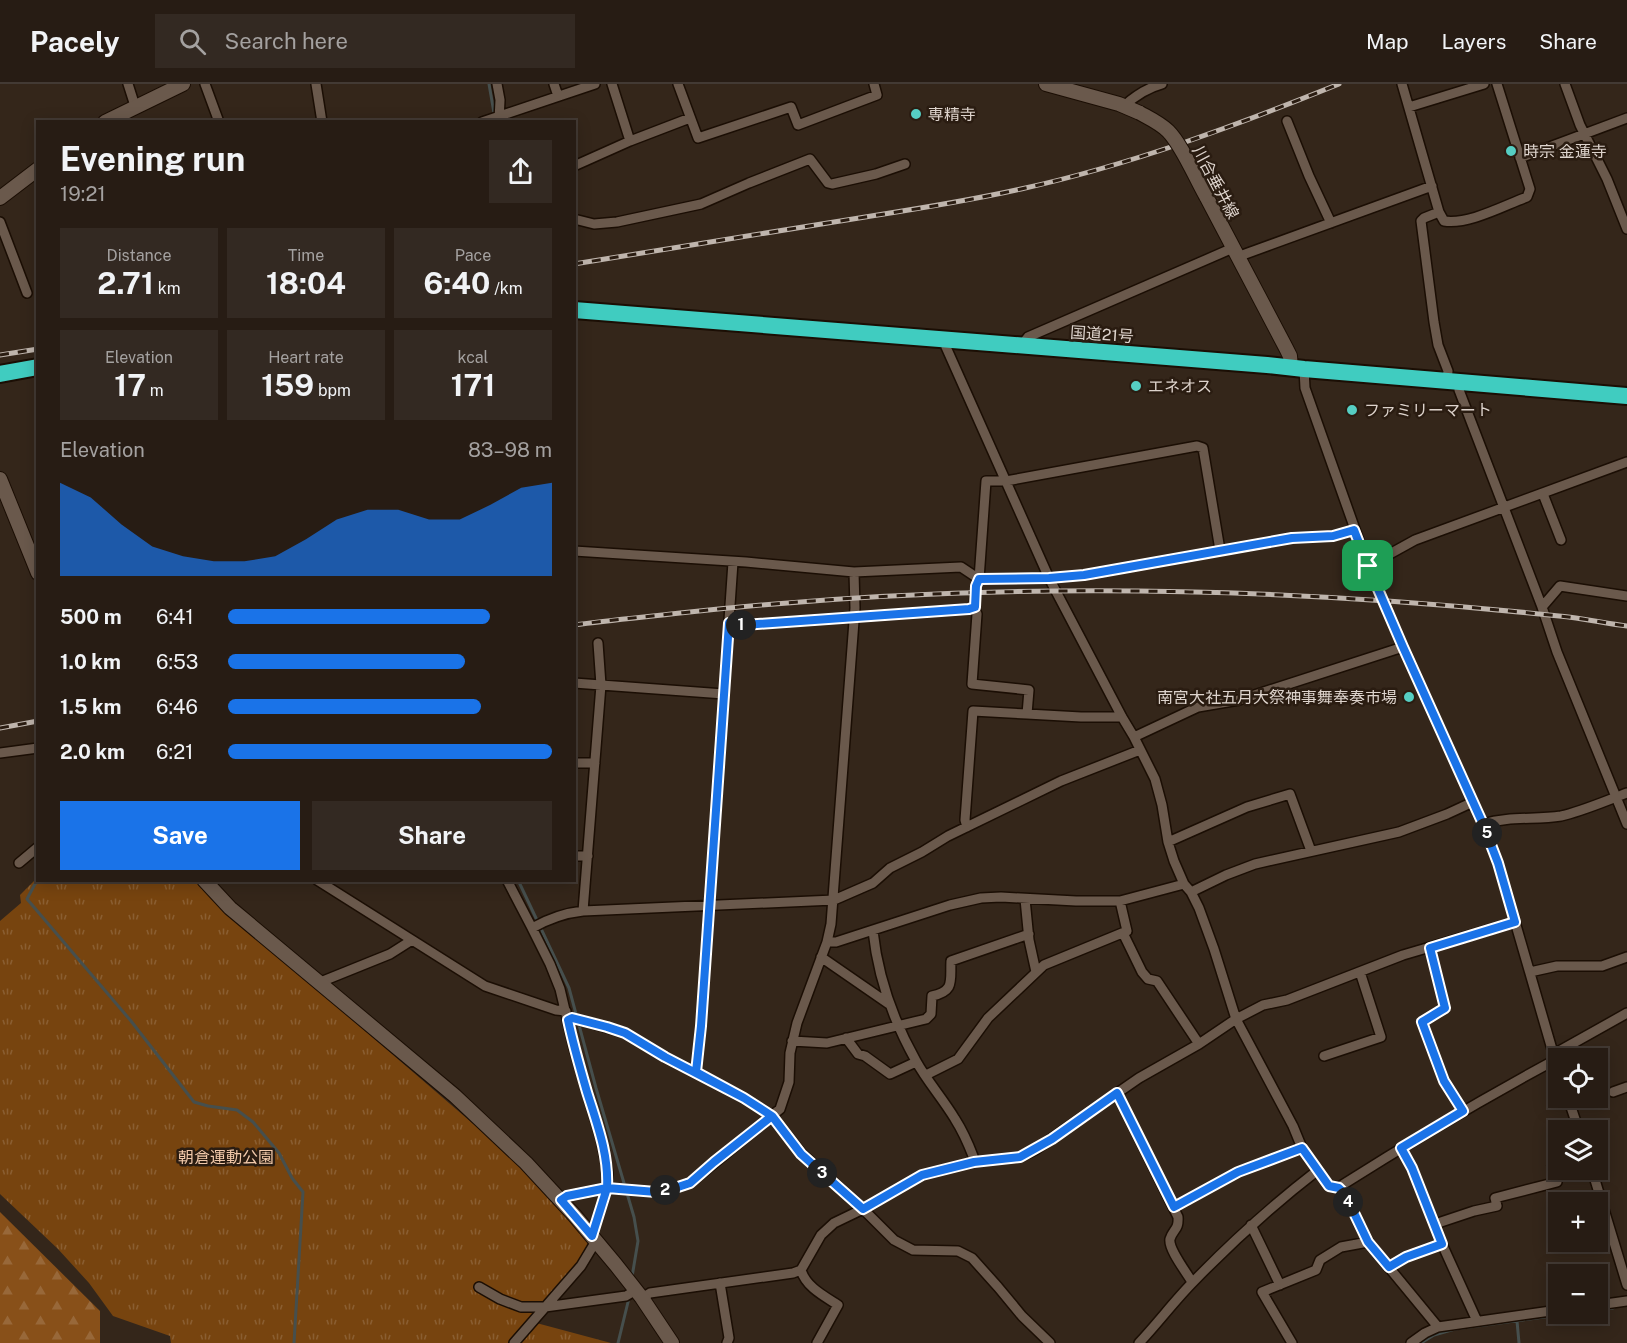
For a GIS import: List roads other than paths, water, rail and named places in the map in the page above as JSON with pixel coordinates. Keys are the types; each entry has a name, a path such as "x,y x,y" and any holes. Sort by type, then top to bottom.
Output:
{"highway":[{"name":"国道21号","path":"576,310 1627,396"},
{"path":"0,374 36,367"}],"street":[{"path":"128,84 135,106"},
{"path":"109,120 183,84"},
{"path":"205,84 218,120"},
{"path":"316,84 322,120"},
{"path":"497,84 500,100 492,119 512,117 558,96 595,84"},
{"path":"554,84 558,96"},
{"path":"612,84 630,141"},
{"path":"678,84 698,138 791,107 798,125 877,95 874,84"},
{"name":"川合垂井線","path":"1046,84 1124,106 1159,123 1169,132 1206,196 1297,368"},
{"path":"1124,106 1133,97 1162,84"},
{"path":"1402,84 1439,212 1443,221 1453,223 1467,220 1527,197 1530,189 1497,84"},
{"path":"1409,107 1484,84"},
{"path":"1565,84 1580,125 1607,178 1627,229"},
{"path":"576,165 690,118"},
{"path":"1520,158 1627,118"},
{"path":"1287,121 1331,223"},
{"path":"576,220 594,224 616,222 701,204 810,159 828,183 832,184 876,174 905,164"},
{"path":"0,198 36,171"},
{"path":"1022,345 1028,337 1235,252 1331,223 1432,186"},
{"path":"1439,212 1421,220 1438,345 1448,371 1459,390 1542,606 1557,652 1627,824"},
{"path":"0,222 27,293"},
{"path":"945,339 946,347 1049,578 1155,779 1174,861 1199,908 1236,1019 1293,1126 1302,1148 1329,1186 1339,1188 1345,1194 1368,1242 1438,1327"},
{"path":"1297,368 1303,377 1368,566 1483,824 1498,863 1551,1048"},
{"path":"1027,714 1029,690 972,684 977,614 976,586 979,579 986,481 1006,481 1197,446 1203,448 1220,550"},
{"path":"1368,566 1415,540 1627,462"},
{"path":"0,479 36,568"},
{"path":"1543,494 1561,540"},
{"path":"576,551 854,572 960,567 979,579 1049,578 1084,575 1292,538 1333,536 1354,530"},
{"path":"696,1072 710,906 733,562"},
{"path":"561,1200 567,1196 607,1188 656,1192 690,1183 780,1109 789,1082 792,1041 827,942 831,924 854,618 854,572"},
{"path":"1542,606 1560,586 1627,596"},
{"path":"729,623 744,625 854,618 975,607"},
{"path":"583,911 601,685 598,643"},
{"path":"1134,737 1198,707 1239,700 1403,647"},
{"path":"576,683 724,694"},
{"path":"967,827 964,820 973,711 1122,717"},
{"path":"533,927 567,913 583,911 834,900 873,884 890,868 948,836 1061,782 1140,750"},
{"path":"0,753 35,751"},
{"path":"576,763 595,764"},
{"path":"1483,824 1498,819 1539,819 1564,815 1627,792"},
{"path":"1168,842 1247,807 1290,794 1311,851"},
{"path":"827,942 836,942 950,905 981,898 1120,901 1188,888 1256,864 1399,832 1473,802"},
{"path":"18,863 36,849"},
{"path":"576,856 588,856"},
{"path":"206,882 230,908 455,1096 526,1163 594,1238 639,1294 672,1343"},
{"path":"320,882 485,986 625,1033 665,1057 744,1098 772,1116 801,1154 894,1240 913,1250 958,1251 972,1258 1022,1316 1050,1343"},
{"path":"508,882 533,927 560,989 569,1016 580,1070 601,1139 608,1173 607,1188 594,1238 581,1266 514,1343"},
{"path":"1025,899 1036,972"},
{"path":"926,1075 958,1059 988,1018 1044,965 1127,931 1120,901"},
{"path":"478,1287 521,1307 545,1307 793,1273 801,1270 821,1235 834,1223 922,1175 974,1162 1020,1157 1052,1139 1139,1078 1263,1005 1287,1000 1403,956 1515,922"},
{"path":"873,931 881,976 897,1025 916,1062 956,1120 974,1162"},
{"path":"1123,933 1142,972 1148,979 1157,981 1199,1044"},
{"path":"792,1041 827,1043 926,1019 931,1014 932,996 945,993 949,988 951,961 1029,934"},
{"path":"318,983 390,954 412,940"},
{"path":"1430,948 1445,1008 1422,1022 1444,1081 1463,1111"},
{"path":"821,957 889,1004"},
{"path":"1530,972 1557,966 1602,966 1627,957"},
{"path":"1324,1056 1381,1037 1360,972"},
{"path":"1569,1048 1627,1013"},
{"path":"846,1038 858,1054 865,1056 890,1074 916,1062"},
{"path":"1339,1188 1401,1148 1548,1061"},
{"path":"1613,1092 1627,1087"},
{"path":"1117,1093 1178,1216 1179,1225 1170,1239 1171,1247 1192,1282"},
{"path":"1174,1207 1238,1172 1302,1148"},
{"path":"1401,1148 1412,1168 1442,1244 1477,1321"},
{"path":"1139,1343 1192,1282 1251,1225 1318,1170"},
{"path":"1435,1224 1473,1211 1497,1206 1496,1198 1557,1182 1556,1180"},
{"path":"1595,1180 1627,1285"},
{"path":"1251,1225 1280,1285"},
{"path":"1292,1343 1262,1292 1316,1270 1320,1260 1341,1246 1368,1242"},
{"path":"1389,1267 1406,1257 1442,1244"},
{"path":"801,1270 803,1278 838,1305 816,1343"},
{"path":"720,1283 729,1338 727,1343"},
{"path":"1608,1304 1627,1301"},
{"path":"1411,1343 1438,1327 1548,1311"}],"waterway":[{"path":"489,84 493,117"},
{"path":"38,882 27,899 131,1021 194,1102 237,1110 253,1122 279,1153 292,1178 303,1192 294,1343"},
{"path":"519,882 569,988 634,1217 638,1241 632,1277"},
{"path":"618,1343 629,1298"},
{"path":"1608,1309 1615,1306"},
{"path":"1421,1343 1434,1335 1455,1329 1548,1316"},
{"path":"1517,1321 1519,1343"}],"railway":[{"path":"576,264 928,207 1021,189 1102,168 1182,143 1339,84"},
{"path":"0,355 36,349"},
{"path":"576,625 790,603 899,596 1120,591 1340,598 1559,616 1627,626"},
{"path":"0,728 36,721"}],"place":[{"name":"専精寺","path":"916,114"},
{"name":"時宗 金蓮寺","path":"1511,151"},
{"name":"エネオス","path":"1136,386"},
{"name":"ファミリーマート","path":"1352,410"},
{"name":"南宮大社五月大祭神事舞奉奏市場","path":"1409,697"}],"park label":[{"name":"朝倉運動公園","path":"226,1157"}]}
